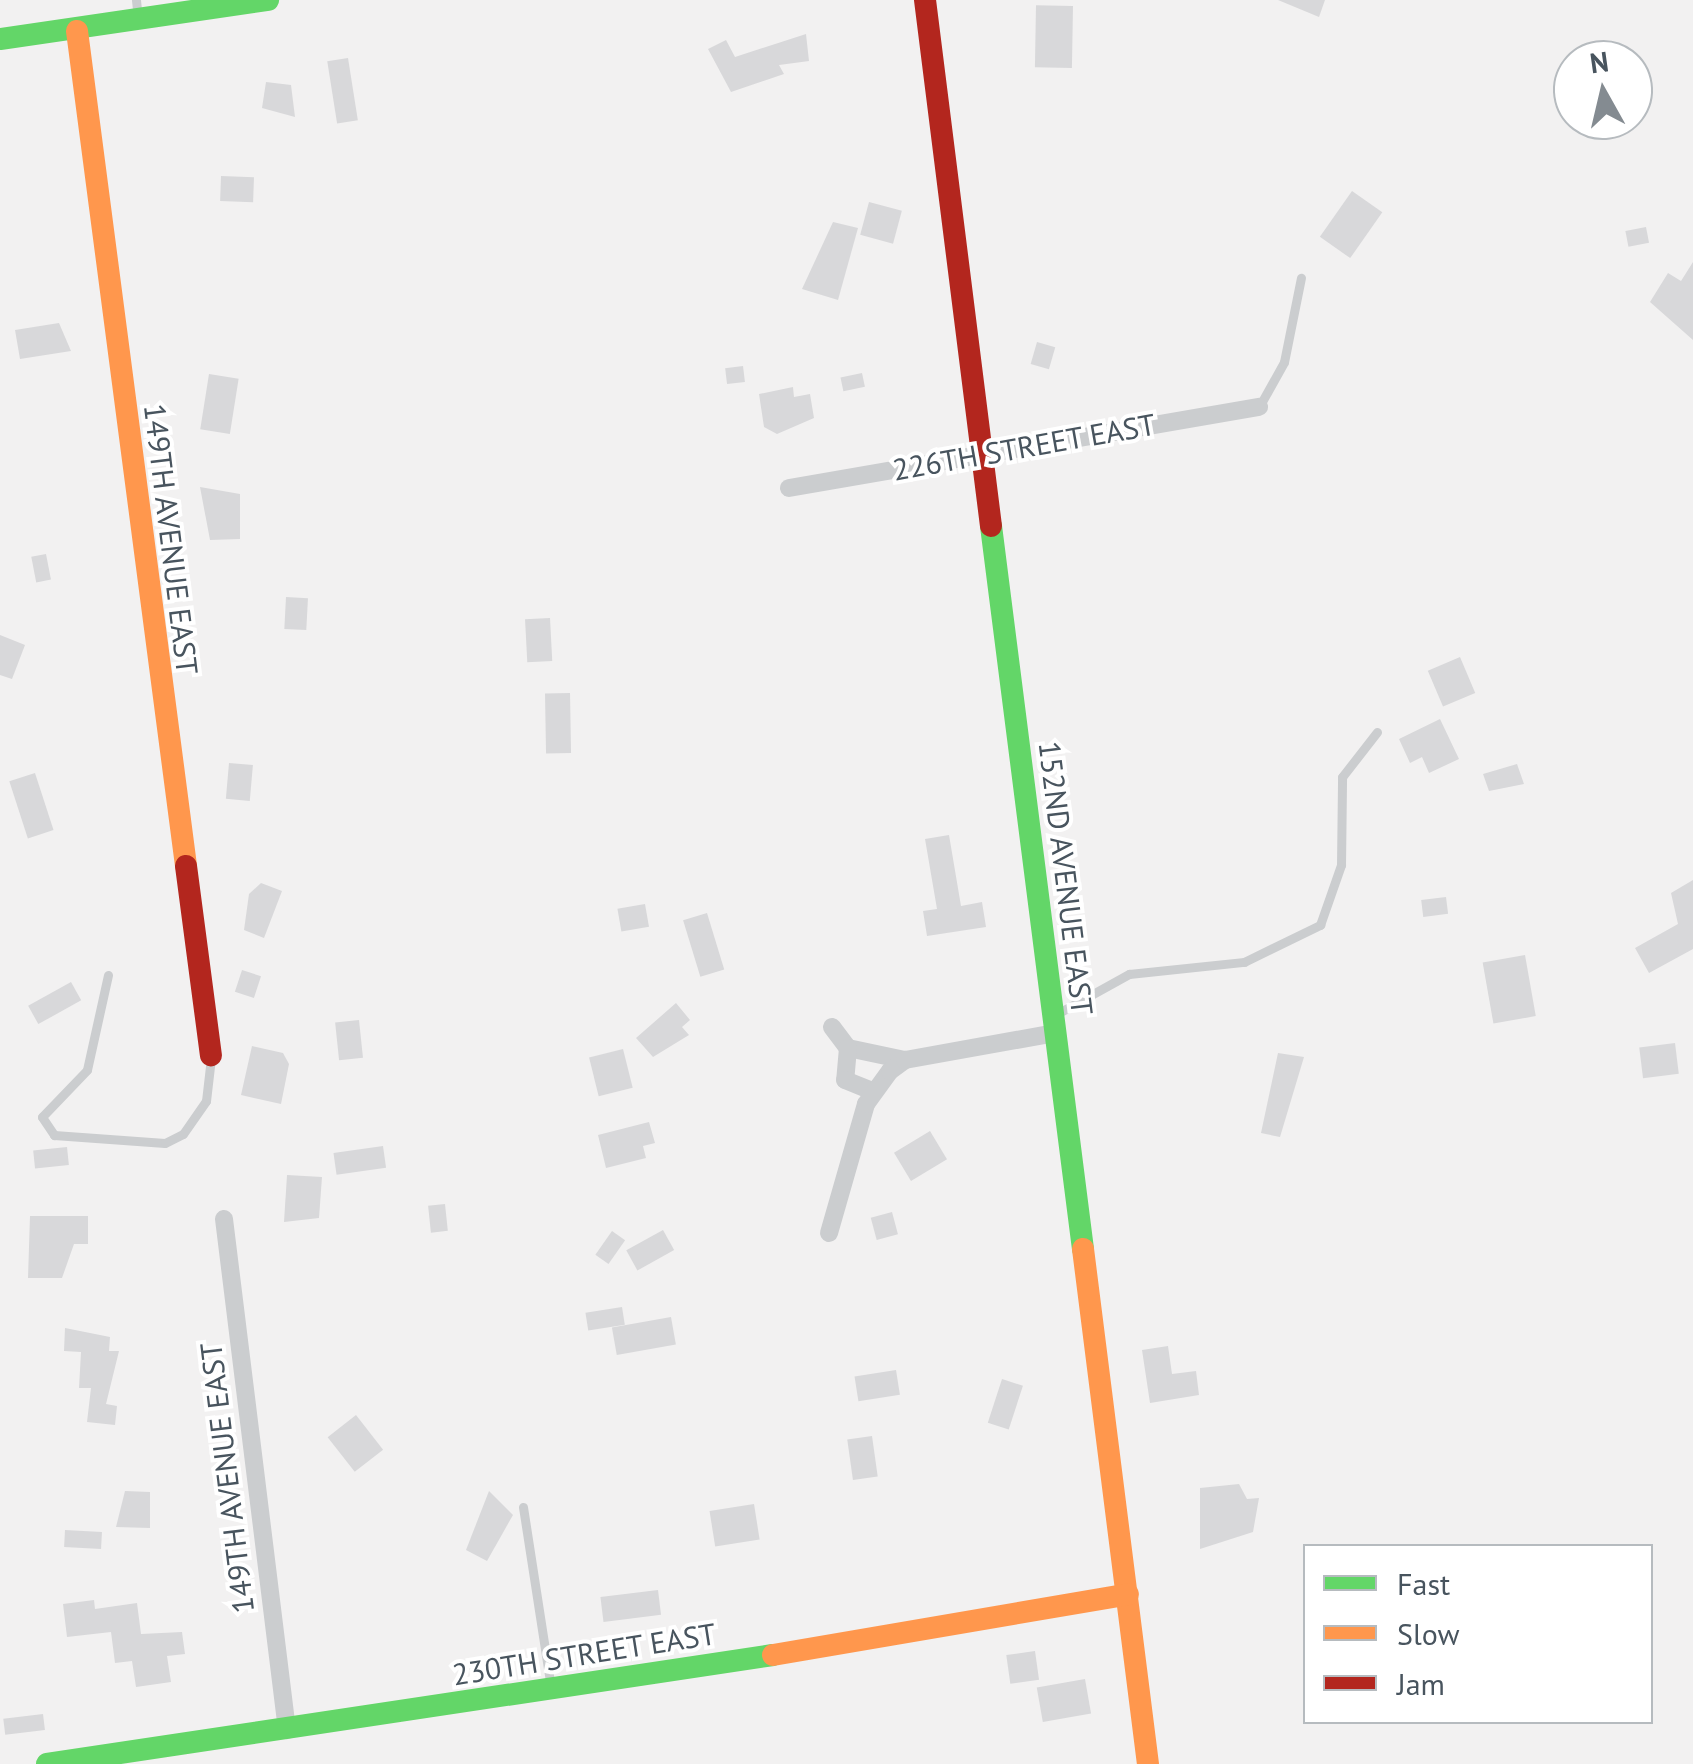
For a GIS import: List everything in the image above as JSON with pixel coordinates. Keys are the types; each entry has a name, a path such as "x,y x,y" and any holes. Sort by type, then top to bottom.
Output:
{"street":[{"path":"0,39 77,31 138,10 268,0"},
{"name":"152ND AVENUE EAST","path":"925,0 1148,1764"},
{"name":"149TH AVENUE EAST","path":"77,31 211,1055"},
{"name":"226TH STREET EAST","path":"789,488 1259,408"},
{"path":"832,1027 848,1048 905,1060 1054,1024"},
{"path":"848,1048 845,1080 872,1091"},
{"path":"829,1232 872,1091 905,1060"},
{"name":"149TH AVENUE EAST","path":"224,1219 286,1730"},
{"name":"230TH STREET EAST","path":"47,1764 552,1691 1128,1594"}],"lane":[{"path":"1259,408 1284,362 1301,278"},
{"path":"1054,1024 1129,974 1244,962 1320,925 1342,865 1342,777 1377,732"},
{"path":"108,976 88,1070 42,1117 54,1135 165,1142 183,1134 206,1100 211,1055"},
{"path":"523,1507 552,1691"}],"building":[{"path":"1278,0 1325,0 1319,17"},
{"path":"1036,5 1073,6 1072,68 1035,67"},
{"path":"806,34 809,61 779,65 784,74 731,92 708,49 726,40 735,57"},
{"path":"348,58 358,120 337,124 327,61"},
{"path":"266,82 291,85 295,117 262,108"},
{"path":"221,176 254,177 253,202 220,201"},
{"path":"1352,191 1382,212 1350,258 1320,237"},
{"path":"869,202 902,211 893,244 860,235"},
{"path":"833,222 858,228 838,300 802,289"},
{"path":"1646,227 1649,243 1628,247 1625,231"},
{"path":"1693,262 1693,340 1650,302 1668,273 1681,281"},
{"path":"59,323 71,351 20,359 15,330"},
{"path":"1037,342 1055,347 1049,369 1031,364"},
{"path":"743,366 745,382 727,384 725,368"},
{"path":"862,373 865,387 843,391 840,378"},
{"path":"209,374 239,379 230,434 200,429"},
{"path":"793,387 794,397 810,394 814,418 777,434 764,427 759,394"},
{"path":"200,487 240,494 240,539 210,540"},
{"path":"46,554 51,580 36,582 31,557"},
{"path":"286,597 308,598 306,630 284,629"},
{"path":"550,618 552,661 527,662 525,619"},
{"path":"0,635 25,645 12,679 0,675"},
{"path":"1460,657 1475,693 1443,707 1428,671"},
{"path":"545,693 570,693 571,753 546,753"},
{"path":"1440,719 1459,759 1429,773 1422,757 1410,763 1399,739"},
{"path":"229,763 253,765 250,801 226,799"},
{"path":"1517,764 1524,784 1489,791 1483,774"},
{"path":"35,773 54,830 28,838 9,781"},
{"path":"949,835 961,906 982,902 986,927 927,936 923,911 937,909 925,839"},
{"path":"1693,880 1693,949 1649,973 1635,948 1678,924 1671,893"},
{"path":"261,883 282,891 264,938 244,930 249,894"},
{"path":"1446,897 1448,914 1423,917 1421,900"},
{"path":"645,904 649,927 621,932 617,909"},
{"path":"707,913 724,969 700,977 683,920"},
{"path":"1525,955 1536,1016 1493,1024 1483,962"},
{"path":"242,970 261,976 254,998 235,992"},
{"path":"71,982 81,1000 38,1024 28,1006"},
{"path":"676,1003 690,1020 682,1027 689,1035 653,1057 636,1038"},
{"path":"359,1020 363,1058 339,1060 335,1023"},
{"path":"1675,1043 1679,1074 1643,1078 1639,1047"},
{"path":"252,1046 283,1053 289,1064 281,1104 241,1095"},
{"path":"623,1049 633,1088 599,1096 589,1057"},
{"path":"1278,1053 1304,1057 1280,1137 1261,1133"},
{"path":"649,1122 655,1143 643,1146 646,1158 606,1168 598,1135"},
{"path":"930,1131 947,1159 911,1181 894,1153"},
{"path":"383,1146 386,1168 337,1175 333,1153"},
{"path":"67,1147 69,1165 35,1168 33,1151"},
{"path":"287,1175 322,1177 319,1218 284,1222"},
{"path":"445,1204 448,1231 431,1233 428,1206"},
{"path":"892,1212 898,1234 877,1240 871,1218"},
{"path":"30,1216 88,1216 88,1244 74,1244 62,1278 28,1278"},
{"path":"663,1230 674,1250 637,1270 626,1250"},
{"path":"612,1231 625,1240 608,1264 595,1255"},
{"path":"622,1307 625,1325 588,1331 585,1313"},
{"path":"671,1317 676,1345 617,1355 612,1327"},
{"path":"65,1328 110,1337 109,1351 119,1351 106,1404 117,1406 115,1425 87,1422 91,1388 79,1388 81,1352 64,1351"},
{"path":"1168,1346 1172,1374 1196,1371 1199,1395 1150,1403 1142,1350"},
{"path":"896,1370 900,1395 858,1401 855,1377"},
{"path":"1002,1379 1023,1386 1009,1430 988,1423"},
{"path":"356,1415 383,1450 355,1472 328,1437"},
{"path":"872,1436 878,1477 853,1480 847,1439"},
{"path":"1239,1484 1247,1499 1259,1498 1253,1532 1200,1549 1200,1488"},
{"path":"125,1491 150,1492 150,1528 116,1527"},
{"path":"489,1491 513,1515 487,1561 466,1550"},
{"path":"754,1504 760,1540 715,1547 710,1511"},
{"path":"65,1530 102,1532 101,1549 64,1547"},
{"path":"658,1590 661,1615 603,1622 600,1597"},
{"path":"94,1600 95,1609 137,1603 141,1634 182,1632 185,1654 167,1656 171,1682 136,1687 132,1661 115,1663 111,1632 67,1637 63,1604"},
{"path":"1035,1651 1039,1680 1010,1684 1006,1655"},
{"path":"1085,1679 1091,1713 1043,1722 1037,1688"},
{"path":"43,1714 45,1730 5,1735 3,1719"}],"traffic: fast":[{"path":"0,39 268,0"},
{"path":"991,526 1083,1249"},
{"path":"47,1764 773,1655"}],"traffic: slow":[{"path":"77,31 186,866"},
{"path":"1083,1249 1148,1764"},
{"path":"773,1655 1128,1594"}],"traffic: jam":[{"path":"925,0 991,526"},
{"path":"186,866 211,1055"}]}
